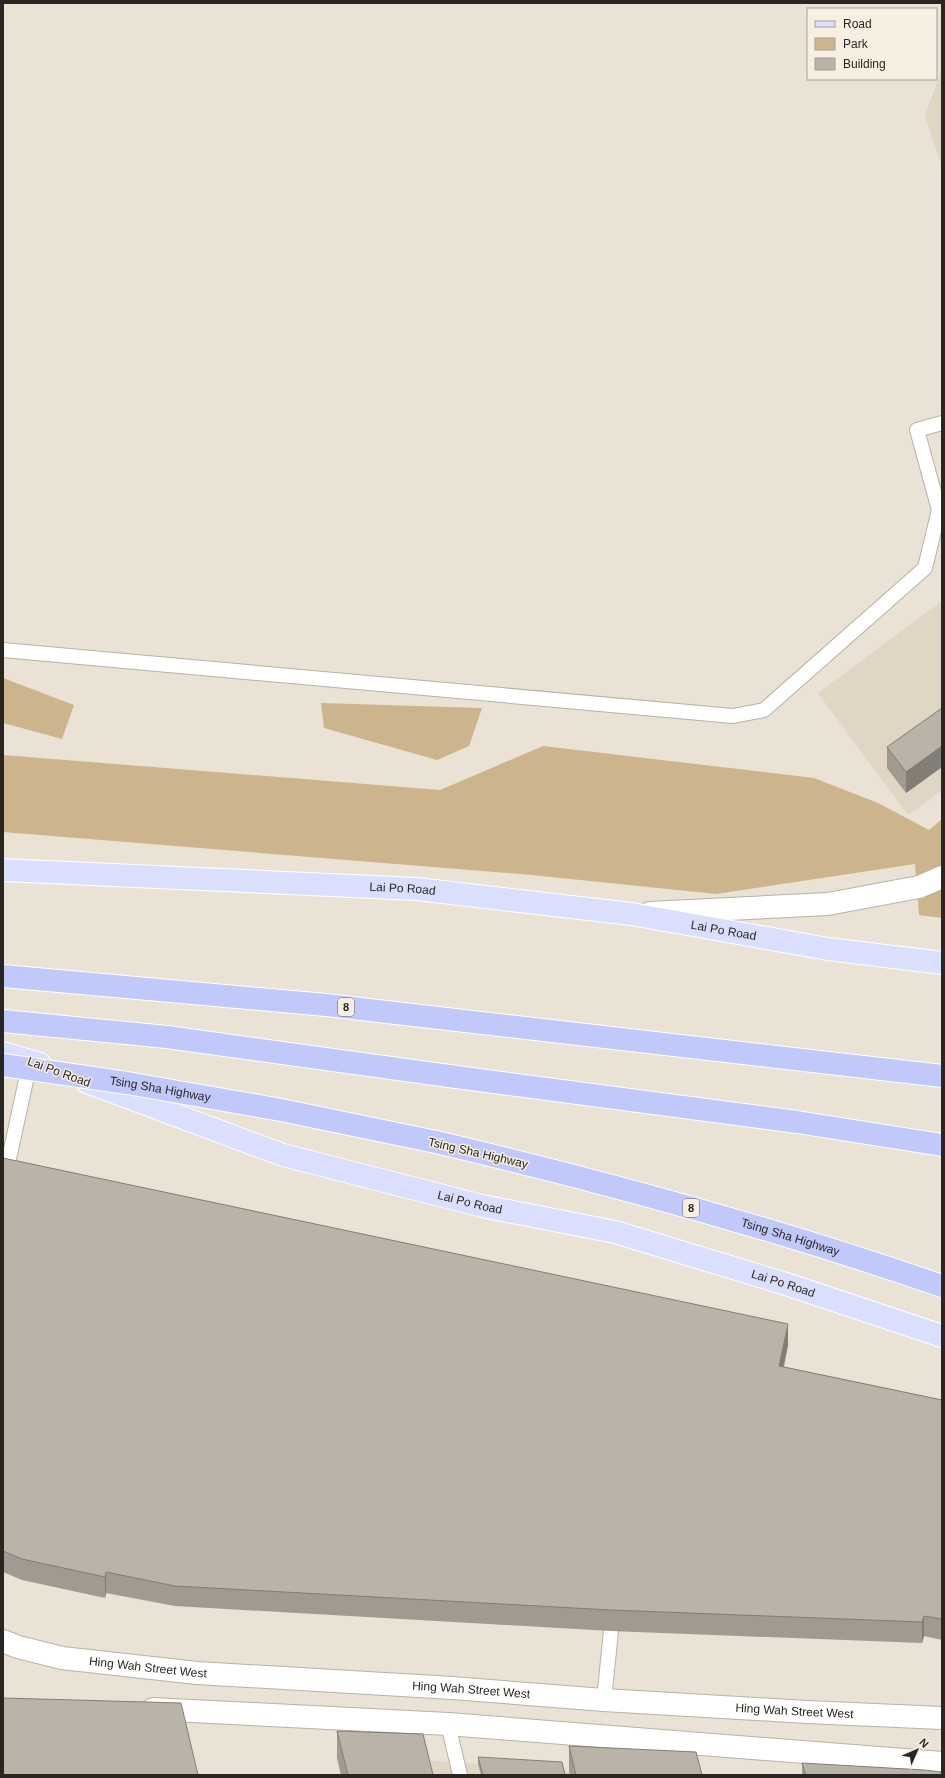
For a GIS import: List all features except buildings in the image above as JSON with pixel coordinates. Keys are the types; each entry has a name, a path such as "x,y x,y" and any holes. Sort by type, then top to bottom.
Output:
{"highway":[{"name":"8","path":"3,976 326,1005 942,1076"},
{"path":"3,1021 167,1036 457,1077 797,1122 942,1145"},
{"name":"Tsing Sha Highway","path":"3,1065 127,1083 280,1110 501,1158 650,1196 723,1217 880,1265 942,1286"}],"main road":[{"name":"Lai Po Road","path":"3,870 417,889 631,914 828,948 942,964"},
{"name":"Lai Po Road","path":"3,1053 30,1060 283,1155 482,1206 615,1232 786,1284 942,1336"}],"street":[{"path":"631,914 828,904 919,887 942,877"},
{"name":"Hing Wah Street West","path":"3,1641 18,1647 62,1658 197,1673 452,1688 604,1700 942,1718"},
{"path":"134,1708 448,1724 942,1762"}],"lane":[{"path":"3,650 733,716 764,710 925,568 939,510 917,430 942,423"},
{"path":"5,1179 30,1060"},
{"path":"604,1700 612,1631"},
{"path":"448,1724 460,1775"}],"shaded area":[{"path":"942,68 942,167 925,116"},
{"path":"942,601 942,790 908,815 818,693"},
{"path":"337,1758 423,1760 562,1770 569,1772 570,1775 341,1775"}],"green space":[{"path":"3,678 74,705 62,739 3,723"},
{"path":"321,703 482,708 469,746 437,760 324,728"},
{"path":"543,746 814,778 878,803 929,830 942,819 942,918 919,915 915,864 716,894 532,875 3,832 3,755 440,790"}]}
